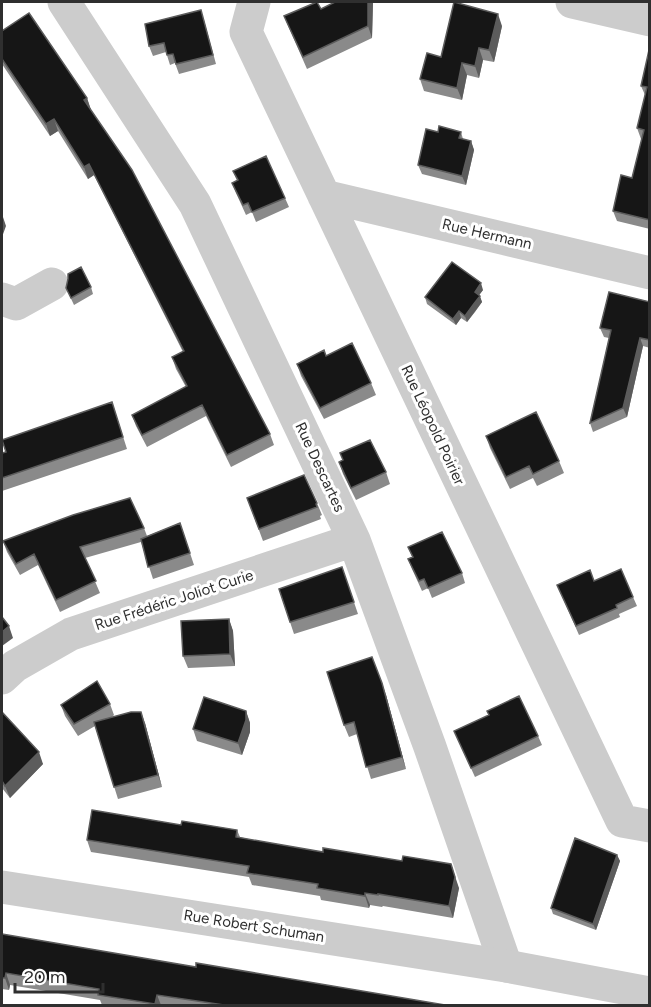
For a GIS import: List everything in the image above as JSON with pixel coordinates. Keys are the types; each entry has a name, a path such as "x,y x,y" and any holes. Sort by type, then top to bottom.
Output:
{"street":[{"name":"Rue Descartes","path":"64,2 195,204 354,540 430,747 506,966"},
{"name":"Rue Léopold Poirier","path":"254,2 246,32 622,820 650,826"},
{"path":"572,2 650,20"},
{"name":"Rue Hermann","path":"324,196 650,273"},
{"path":"2,299 16,304 52,284"},
{"name":"Rue Frédéric Joliot Curie","path":"2,678 15,666 71,634 354,540"},
{"name":"Rue Robert Schuman","path":"2,887 506,966 650,993"}],"building":[{"path":"317,2 321,9 335,2 368,2 368,26 303,57 284,16"},
{"path":"454,2 498,14 489,50 479,48 475,66 462,63 457,88 420,79 427,53 441,57"},
{"path":"201,10 213,55 176,64 173,54 167,55 164,43 149,46 145,24"},
{"path":"29,13 87,98 84,100 132,170 270,434 227,455 202,405 142,435 132,415 187,386 172,357 184,351 89,164 84,167 54,119 46,124 2,59 2,31"},
{"path":"649,50 650,220 613,211 621,175 632,178 644,130 637,128 647,87 641,86"},
{"path":"439,126 461,132 459,138 471,141 462,176 418,165 426,129 438,132"},
{"path":"266,156 285,198 252,212 248,203 243,205 232,183 238,180 233,171"},
{"path":"452,262 481,283 475,292 480,296 465,316 459,311 453,319 425,297"},
{"path":"81,267 91,287 71,298 66,288 68,274"},
{"path":"609,292 650,302 650,340 640,338 623,408 590,423 611,330 600,328"},
{"path":"352,343 371,383 320,408 297,364 324,350 326,356"},
{"path":"112,402 123,437 2,478 2,453 6,452 2,440"},
{"path":"536,412 559,461 533,474 529,466 506,477 486,436"},
{"path":"370,440 386,472 351,488 339,462 343,460 340,453"},
{"path":"304,475 317,507 259,529 247,498"},
{"path":"130,498 144,528 80,547 96,581 56,600 34,554 16,564 3,541 73,515"},
{"path":"180,523 190,553 148,567 141,539"},
{"path":"442,532 462,573 428,588 424,579 419,581 408,559 413,557 408,547"},
{"path":"342,567 354,602 290,622 279,589"},
{"path":"621,569 633,597 616,605 617,608 576,626 557,585 590,570 594,581"},
{"path":"2,617 9,626 2,632"},
{"path":"229,619 230,654 183,656 181,621"},
{"path":"372,657 382,683 402,757 366,767 354,722 344,725 327,672"},
{"path":"97,681 110,704 74,724 61,705"},
{"path":"519,696 538,736 471,768 454,731 489,715 487,711"},
{"path":"204,697 246,711 246,720 238,743 193,729"},
{"path":"2,712 39,752 5,786 2,781"},
{"path":"131,712 141,712 158,775 114,787 94,722"},
{"path":"92,810 181,825 182,821 237,830 236,837 323,852 323,848 402,861 403,856 451,864 455,877 449,906 378,894 365,893 365,896 317,888 318,884 247,873 249,866 87,840"},
{"path":"575,838 617,855 593,924 551,908"},
{"path":"2,934 196,967 196,963 445,1005 224,1005 157,995 155,1004 98,995 99,989 6,973 5,978 2,978"}]}
